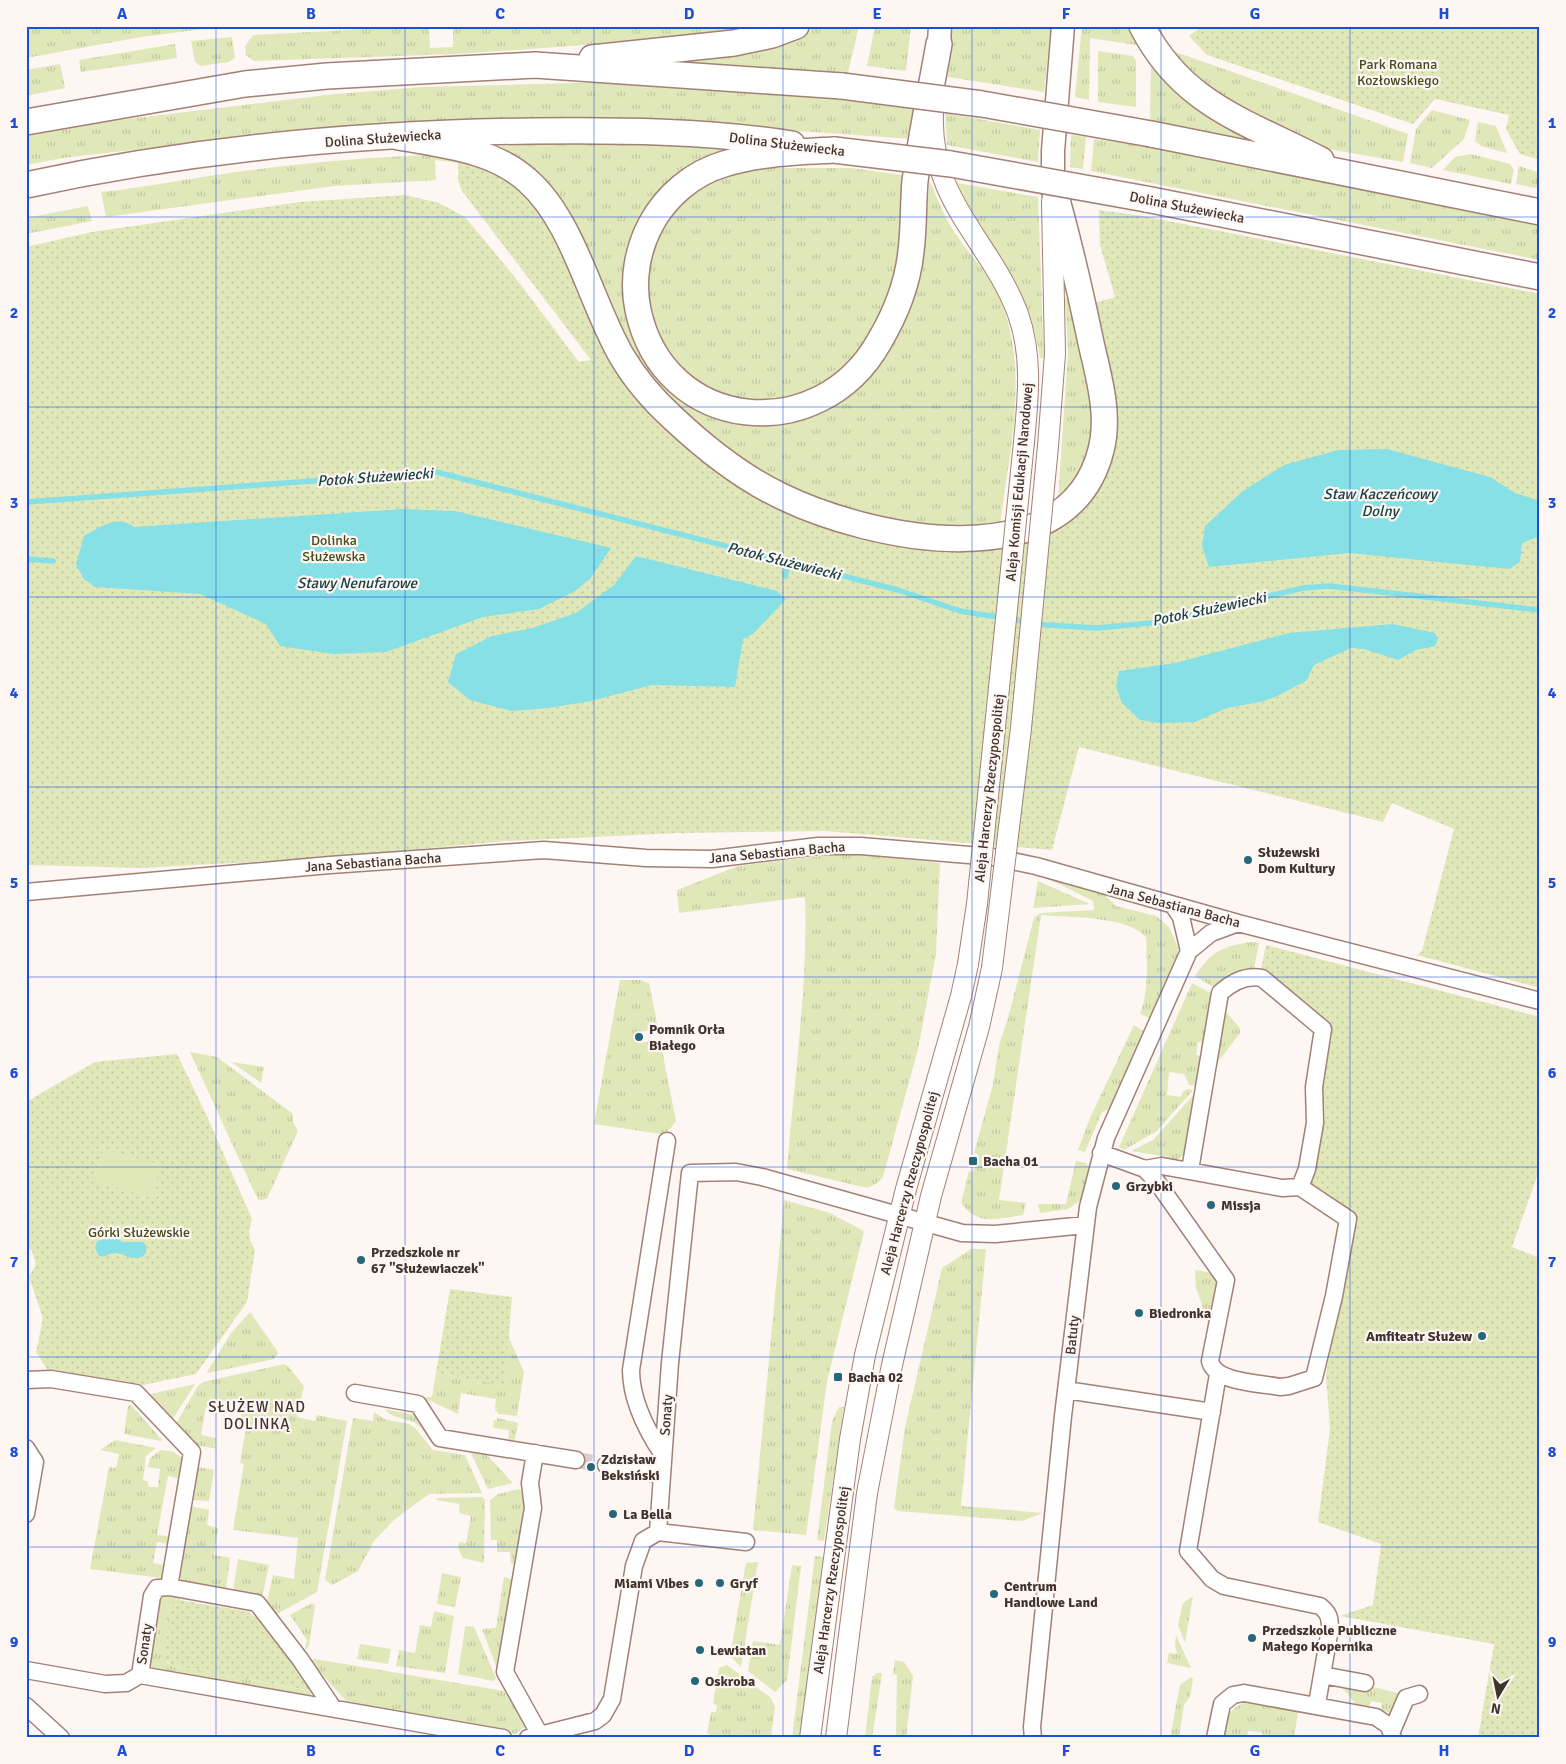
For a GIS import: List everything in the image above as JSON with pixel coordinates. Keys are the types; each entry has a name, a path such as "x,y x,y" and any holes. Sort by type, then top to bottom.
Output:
{"main road":[{"path":"26,122 245,84 327,76 535,66 734,42 772,35 796,26"},
{"name":"Aleja Komisji Edukacji Narodowej","path":"1053,186 1053,151 1063,26"},
{"path":"1142,26 1153,49 1197,95 1230,117 1350,175"},
{"path":"834,150 787,152 724,164 705,172 676,192 658,213 648,230 635,274 635,295 642,328 651,347 669,373 688,391 706,401 754,413 778,412 804,407 841,388 870,356 888,326 908,270 913,237 916,182 939,35"},
{"path":"535,66 842,86 982,104 1151,134 1540,212"},
{"name":"Dolina Służewiecka","path":"26,185 186,156 394,136 507,132 653,132 725,136 960,165 1146,199 1540,277"},
{"path":"394,136 481,153 497,159 535,187 550,204 579,262 620,353 634,376 676,421 732,467 779,495 811,509 871,527 923,536 956,538 992,536 1038,524 1062,511 1077,498 1090,478 1098,460 1105,424 1100,386 1073,254 1053,186"}],"street":[{"name":"Aleja Komisji Edukacji Narodowej","path":"939,35 934,140 952,200 962,220 1001,278 1022,328 1029,381 1006,629"},
{"name":"Aleja Komisji Edukacji Narodowej","path":"1030,632 1055,354 1051,231 1053,186"},
{"name":"Aleja Harcerzy Rzeczypospolitej","path":"810,1738 850,1439 865,1355 921,1131 961,996 968,964 977,904 1006,629"},
{"name":"Aleja Harcerzy Rzeczypospolitej","path":"836,1738 867,1493 892,1365 926,1224 979,1027 992,968 1030,632"},
{"name":"Jana Sebastiana Bacha","path":"26,892 330,865 544,850 646,858 712,858 818,846 847,845 993,857 1036,866 1238,923 1540,1001"},
{"path":"1173,905 1181,917 1189,951"},
{"name":"Batuty","path":"1032,1738 1032,1722 1066,1390 1085,1226 1101,1153 1189,951 1211,933 1238,923"},
{"path":"1190,1170 1220,993 1228,986 1255,976 1269,982 1323,1029 1314,1087 1315,1123 1308,1169 1300,1187"},
{"path":"664,1455 649,1434 631,1382 631,1370 667,1141"},
{"path":"1101,1153 1145,1169 1157,1182 1226,1280 1210,1361 1215,1370 1224,1378 1280,1387 1314,1378 1334,1296 1348,1219 1300,1187 1282,1188 1162,1166 1145,1169"},
{"name":"Sonaty","path":"658,1532 670,1363 690,1173 736,1172 762,1177 900,1217"},
{"path":"900,1217 954,1232 979,1234 1085,1226"},
{"path":"1215,1370 1212,1412 1188,1551 1212,1579 1224,1586 1320,1606 1327,1611 1330,1617 1330,1629 1317,1704"},
{"path":"26,1380 51,1379 136,1393 192,1452 169,1587 258,1603 300,1659 333,1708"},
{"path":"1066,1390 1212,1412"},
{"path":"355,1393 418,1404 440,1438 576,1460"},
{"path":"26,1448 35,1462 26,1514"},
{"path":"535,1454 530,1483 534,1508 505,1672 542,1736 595,1721 603,1715 609,1706 636,1560 643,1540 658,1532 746,1542"},
{"path":"606,1465 662,1475"},
{"name":"Sonaty","path":"169,1587 157,1588 152,1596 140,1675 503,1738"},
{"path":"26,1670 105,1684 126,1683 140,1675"},
{"path":"1322,1675 1365,1683"},
{"path":"1215,1738 1222,1704 1233,1695 1244,1693 1317,1704 1376,1717 1389,1726 1392,1735"},
{"path":"1392,1735 1406,1698 1418,1694"},
{"path":"26,1706 61,1738"}],"green space":[{"path":"26,26 227,26 141,37 26,58"},
{"path":"423,26 429,29 430,48 453,47 453,26 769,26 748,31 641,41 457,54 254,61 246,55 245,46 253,35"},
{"path":"817,26 859,26 848,73 668,62 798,36"},
{"path":"875,26 911,26 906,71 867,66"},
{"path":"952,26 1051,26 1044,92 948,77"},
{"path":"1082,26 1133,26 1140,42 1136,45 1090,38 1089,100 1075,97"},
{"name":"Park Romana Kozłowskiego","path":"1203,26 1540,26 1540,160 1520,154 1506,129 1509,115 1435,99 1413,124 1207,55 1189,36"},
{"path":"232,37 235,58 229,62 200,66 195,62 191,41"},
{"path":"175,44 177,58 81,72 79,60"},
{"path":"1170,50 1408,134 1403,162 1328,149 1278,132 1213,100"},
{"path":"1098,51 1133,56 1136,61 1136,107 1098,102"},
{"path":"1151,63 1187,100 1212,118 1257,142 1256,144 1150,121"},
{"path":"60,64 65,88 26,96 26,70"},
{"path":"620,82 782,92 917,109 913,139 654,121 409,124 226,139 63,158 26,165 26,136 111,121 336,94 422,87"},
{"path":"1432,110 1470,120 1464,139 1432,168 1410,163 1416,129"},
{"path":"945,113 1040,130 1038,162 947,145"},
{"path":"1478,122 1496,126 1507,153 1481,146 1475,141"},
{"path":"1071,135 1086,137 1083,169 1070,167"},
{"path":"1094,139 1152,147 1540,225 1540,260 1091,171"},
{"path":"543,143 629,143 736,148 639,228 655,370 772,423 799,419 847,396 884,358 907,311 920,270 930,181 953,230 993,285 1005,313 1012,342 1015,372 1013,434 1000,524 927,525 893,521 796,493 731,456 647,378 495,147"},
{"path":"1471,154 1510,164 1514,170 1511,184 1443,170 1455,157"},
{"path":"433,155 458,160 458,163 435,160 436,180 334,186 106,217 101,192 291,165"},
{"name":"Dolinka Służewska","path":"458,160 500,172 543,211 646,405 851,531 1041,534 1103,473 1090,304 1115,297 1100,245 1099,210 1143,216 1540,294 1540,988 1417,955 1422,951 1454,829 1392,803 1383,822 1079,747 1052,850 825,831 679,833 506,841 322,858 142,868 26,865 26,247 92,232 300,202 405,195 439,203 465,217 514,276 579,362 591,360 462,191 458,180"},
{"path":"1519,166 1540,173 1540,189 1516,184"},
{"path":"765,168 851,168 909,176 894,284 865,349 813,396 744,402 691,382 656,338 645,280 661,225 689,192 730,172"},
{"path":"957,183 1038,197 1044,358 1040,358 1035,332 1017,287"},
{"path":"88,206 92,221 26,234 26,218"},
{"path":"1065,298 1071,299 1087,364 1095,428 1087,468 1058,501 1068,351"},
{"path":"846,853 940,863 936,954 918,1049 883,1177 876,1184 867,1188 787,1169 802,999 805,897 679,913 677,890 738,866"},
{"path":"1039,874 1100,890 1116,906 1156,916 1169,927 1178,947 1178,958 1150,1018 1140,1014 1146,986 1146,937 1137,930 1111,921 1041,915 999,1200 1026,1203 1023,1215 997,1219 982,1218 968,1211 961,1203 969,1171 973,1172 978,1154 974,1153 993,1084 999,1045 1008,1018 1034,918 1040,913 1094,910 1093,901"},
{"path":"1038,881 1090,904 1033,908"},
{"path":"1252,942 1259,943 1254,969 1241,973 1216,989 1195,976 1207,961 1219,951 1233,945"},
{"path":"1266,945 1540,1017 1540,1168 1512,1247 1540,1258 1540,1738 1478,1738 1494,1644 1340,1616 1373,1605 1381,1544 1318,1522 1330,1429 1326,1375 1351,1215 1301,1188 1326,1026 1261,969"},
{"path":"620,980 640,980 649,983 658,1028 636,1033 634,1038 639,1043 660,1040 676,1121 670,1129 661,1134 594,1124"},
{"path":"1192,983 1214,995 1206,1043 1198,1042 1196,1055 1204,1057 1199,1086 1189,1085 1184,1074 1169,1072 1167,1095 1181,1097 1182,1093 1187,1089 1193,1090 1157,1131 1124,1150 1119,1147"},
{"path":"1225,1011 1240,1028 1240,1033 1221,1058 1215,1061"},
{"path":"1134,1025 1145,1032 1109,1109 1102,1112 1085,1152 1078,1150 1090,1118"},
{"path":"190,1052 217,1057 293,1114 293,1122 298,1131 267,1199 258,1200"},
{"name":"Górki Służewskie","path":"177,1054 206,1114 252,1219 249,1231 250,1240 255,1250 247,1302 196,1374 138,1386 47,1369 36,1352 43,1318 29,1277 36,1264 32,1251 26,1246 26,1102 95,1062"},
{"path":"231,1062 264,1067 261,1083"},
{"path":"1197,1091 1185,1154 1175,1161 1168,1157 1131,1151 1153,1140"},
{"path":"103,1149 161,1165 152,1198 94,1181"},
{"path":"1076,1161 1086,1163 1089,1167 1081,1200 1068,1209 1040,1213 1038,1204 1066,1204"},
{"path":"784,1200 830,1213 864,1231 827,1382 806,1535 753,1530"},
{"path":"971,1249 986,1249 961,1506 1043,1513 1022,1521 898,1511 894,1508 905,1427 942,1268"},
{"path":"1195,1270 1212,1273 1217,1280 1210,1328 1196,1288"},
{"path":"450,1289 512,1297 505,1386 436,1373"},
{"path":"250,1312 278,1352 274,1359 208,1373 231,1333"},
{"path":"509,1338 524,1372 517,1416 498,1414 495,1411 496,1399 461,1393 458,1414 431,1401 407,1398 432,1397 436,1373 505,1385"},
{"path":"284,1364 288,1366 304,1386 297,1417 315,1421 317,1415 347,1421 317,1592 277,1614 267,1602 273,1575 294,1579 298,1538 233,1530 244,1464 240,1463 246,1428 239,1427 243,1404 219,1400 218,1409 206,1407 201,1435 216,1438 215,1447 218,1449 196,1445 175,1425 198,1386 203,1382"},
{"path":"195,1384 172,1420 146,1395"},
{"path":"131,1405 161,1441 124,1434 128,1406"},
{"path":"839,1407 844,1407 824,1541 817,1540 832,1421"},
{"path":"385,1409 414,1415 460,1447 461,1451 435,1446 417,1424 396,1417"},
{"path":"374,1412 384,1419 409,1424 415,1428 433,1450 465,1455 482,1493 429,1494 394,1520 374,1541 358,1571 332,1585 325,1580 353,1418 373,1421"},
{"path":"497,1418 518,1423 514,1443 508,1444 509,1430 493,1428 494,1420 497,1421"},
{"path":"115,1440 156,1448 146,1456 143,1480 147,1481 149,1487 158,1487 160,1469 148,1467 150,1458 161,1450 174,1452 184,1460 180,1479 168,1476 157,1535 167,1536 170,1540 168,1544 157,1542 153,1563 163,1565 161,1578 90,1569 109,1467 116,1468 119,1454 100,1450"},
{"path":"469,1449 484,1452 513,1483 488,1489"},
{"path":"198,1467 214,1470 209,1501 191,1500"},
{"path":"519,1489 527,1499 516,1565 511,1563 510,1552 497,1552 497,1540 491,1540 490,1500 498,1494"},
{"path":"482,1497 485,1500 484,1563 463,1558 458,1548 459,1542 466,1543 471,1516 459,1513 460,1504 436,1500 437,1498"},
{"path":"190,1506 209,1510 207,1525 218,1528 214,1555 230,1558 226,1589 185,1582 180,1579"},
{"path":"815,1556 823,1557 800,1738 792,1738"},
{"path":"238,1559 269,1565 262,1598 256,1594 233,1590"},
{"path":"758,1562 741,1667 730,1656 746,1563"},
{"path":"792,1565 801,1566 787,1680 775,1692 748,1671 753,1641 780,1645"},
{"path":"442,1573 461,1577 455,1607 437,1604"},
{"path":"504,1577 514,1580 501,1679 482,1629 496,1628"},
{"path":"164,1594 179,1596 180,1600 173,1599 167,1662 172,1665 310,1691 311,1687 314,1692 307,1698 155,1671 149,1664 160,1597"},
{"path":"1193,1596 1185,1643 1178,1625 1183,1603"},
{"path":"173,1599 250,1612 251,1615 258,1618 311,1686 311,1691 172,1665 163,1658"},
{"path":"312,1603 315,1606 309,1646 304,1651 307,1640 290,1615"},
{"path":"434,1611 454,1616 445,1673 396,1666 399,1650 415,1653 420,1625 431,1627"},
{"path":"465,1627 474,1627 496,1678 494,1681 458,1674"},
{"path":"1176,1635 1191,1668 1167,1663 1169,1653 1177,1654 1175,1645"},
{"path":"360,1644 391,1649 388,1664 357,1659"},
{"path":"315,1659 504,1691 525,1727 515,1734 349,1704 309,1660"},
{"path":"895,1660 904,1662 913,1676 906,1738 896,1738 897,1675 893,1674"},
{"path":"294,1664 297,1664 308,1682"},
{"path":"727,1665 771,1698 775,1707 771,1738 715,1738 707,1733 711,1712 716,1712 717,1705 713,1704 719,1668"},
{"path":"877,1673 882,1673 872,1738 865,1738 872,1677"},
{"path":"1191,1677 1193,1679 1190,1697 1184,1704 1179,1738 1170,1738 1180,1685"},
{"path":"1366,1685 1397,1693 1397,1705 1392,1713 1381,1711 1382,1703 1371,1701 1369,1707 1358,1707 1341,1686"},
{"path":"1256,1701 1294,1709 1298,1712 1294,1738 1262,1738 1262,1733 1248,1731 1247,1738 1222,1738 1225,1723 1231,1712 1240,1705"}],"water":[{"name":"Staw Kaczeńcowy Dolny","path":"1387,449 1490,477 1515,493 1540,501 1540,536 1522,543 1520,562 1509,569 1349,553 1209,567 1202,546 1205,526 1243,491 1284,465 1338,450"},
{"name":"Stawy Nenufarowe","path":"403,509 455,511 611,548 590,579 575,591 539,609 483,617 386,652 333,654 280,646 266,624 200,594 95,587 83,578 76,564 84,536 109,523 128,523 134,527"},
{"path":"636,556 777,591 786,599 753,634 743,639 735,687 652,685 591,701 548,708 512,711 470,700 448,682 456,654 492,636 532,628 576,613 614,585"},
{"path":"1393,624 1435,633 1438,639 1435,646 1416,650 1398,660 1364,649 1351,648 1314,665 1306,681 1275,697 1260,702 1227,708 1195,722 1159,723 1140,720 1122,703 1116,687 1119,671 1175,663 1289,633"},
{"path":"117,1237 122,1242 143,1242 146,1245 146,1253 138,1258 131,1258 119,1253 99,1256 95,1248 97,1241"}],"waterway":[{"name":"Potok Służewiecki","path":"26,502 436,472 898,590 960,611 1046,625 1097,628 1161,622 1303,588 1329,586 1540,610"},
{"path":"26,559 53,561"},
{"path":"785,576 789,563"}],"tunnel":[{"path":"576,1460 606,1465"}],"place":[{"name":"Służewski Dom Kultury","path":"1248,860"},
{"name":"Pomnik Orła Białego","path":"639,1037"},
{"name":"Bacha 01","path":"973,1161"},
{"name":"Grzybki","path":"1116,1186"},
{"name":"Missja","path":"1211,1205"},
{"name":"Przedszkole nr 67 \"Służewiaczek\"","path":"361,1260"},
{"name":"Biedronka","path":"1139,1313"},
{"name":"Amfiteatr Służew","path":"1482,1336"},
{"name":"Bacha 02","path":"838,1377"},
{"name":"Zdzisław Beksiński","path":"591,1467"},
{"name":"La Bella","path":"613,1514"},
{"name":"Miami Vibes","path":"699,1583"},
{"name":"Gryf","path":"720,1583"},
{"name":"Centrum Handlowe Land","path":"994,1594"},
{"name":"Przedszkole Publiczne Małego Kopernika","path":"1252,1638"},
{"name":"Lewiatan","path":"700,1650"},
{"name":"Oskroba","path":"695,1681"}],"district":[{"name":"SŁUŻEW NAD DOLINKĄ","path":"257,1416"}]}
